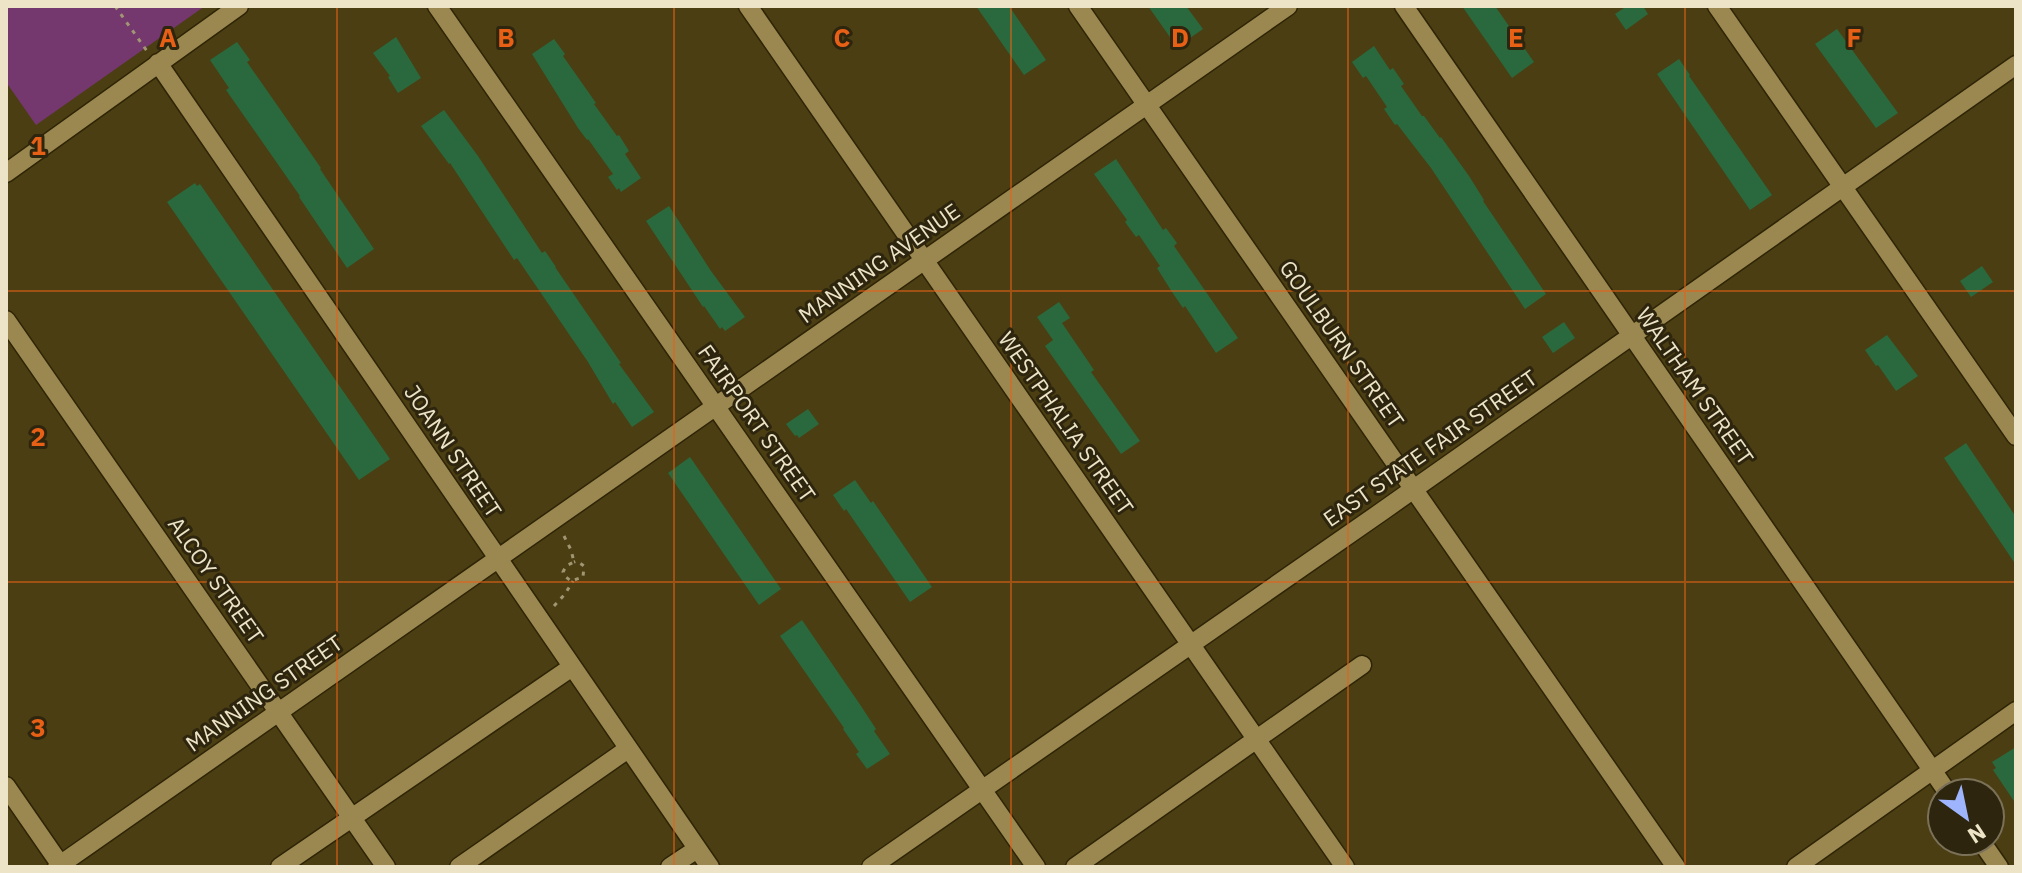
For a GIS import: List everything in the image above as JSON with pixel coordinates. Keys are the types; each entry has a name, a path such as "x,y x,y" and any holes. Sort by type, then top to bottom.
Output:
{"street":[{"path":"6,173 153,57 239,6"},
{"name":"FAIRPORT STREET","path":"437,6 1036,867"},
{"name":"WESTPHALIA STREET","path":"748,6 1345,867"},
{"name":"GOULBURN STREET","path":"1078,6 1676,867"},
{"name":"MANNING AVENUE","path":"498,559 1288,6"},
{"name":"WALTHAM STREET","path":"1404,6 1937,777"},
{"path":"1717,6 2016,436"},
{"name":"JOANN STREET","path":"153,57 710,867"},
{"name":"EAST STATE FAIR STREET","path":"871,867 2016,65"},
{"name":"ALCOY STREET","path":"6,320 386,867"},
{"name":"MANNING STREET","path":"60,866 498,559"},
{"path":"1075,867 1362,665"},
{"path":"280,867 572,667"},
{"path":"1796,867 2016,711"},
{"path":"459,867 628,749"},
{"path":"6,786 60,866"},
{"path":"670,867 697,849"}],"path":[{"path":"115,6 153,57"},
{"path":"564,536 574,562"},
{"path":"551,608 573,581 583,577 584,566 577,561 566,566 563,572 573,581"}],"shaded area":[{"path":"6,6 205,6 36,125 6,82"}],"building":[{"path":"976,6 1009,6 1046,60 1024,75"},
{"path":"1148,6 1186,6 1203,29 1177,47"},
{"path":"1462,6 1495,6 1534,62 1512,78"},
{"path":"1627,6 1643,6 1648,14 1626,30 1615,14"},
{"path":"1837,29 1898,113 1876,128 1815,44"},
{"path":"396,37 421,78 398,93 373,53"},
{"path":"554,39 594,104 619,135 629,151 625,154 641,178 621,192 608,177 613,174 578,128 532,54"},
{"path":"237,42 250,60 247,62 374,249 347,268 226,90 229,88 210,60"},
{"path":"1374,46 1404,84 1401,86 1422,116 1469,176 1546,294 1525,309 1431,168 1395,125 1366,76 1363,78 1352,62"},
{"path":"1679,59 1772,195 1750,210 1657,74"},
{"path":"444,110 542,253 545,251 654,412 632,427 615,402 613,404 517,258 514,260 450,163 421,126"},
{"path":"1116,159 1163,230 1166,228 1177,243 1174,246 1238,338 1216,353 1172,292 1157,268 1160,266 1139,235 1136,237 1094,174"},
{"path":"195,183 197,186 200,184 390,459 359,480 167,202"},
{"path":"669,206 745,317 725,331 703,307 646,221"},
{"path":"1982,266 1993,282 1971,297 1960,281"},
{"path":"1059,302 1070,318 1062,323 1094,370 1091,372 1140,441 1121,454 1045,346 1053,340 1037,317"},
{"path":"1564,322 1575,338 1553,353 1542,337"},
{"path":"1887,335 1918,376 1896,391 1865,350"},
{"path":"808,409 819,424 799,438 786,424"},
{"path":"1966,443 2016,517 2016,565 1944,458"},
{"path":"690,457 781,589 759,605 668,473"},
{"path":"855,480 932,587 910,602 833,495"},
{"path":"802,620 890,754 867,769 844,728 780,636"},
{"path":"2016,747 2016,804 2006,789 2006,777 1998,777 1992,762"}]}
